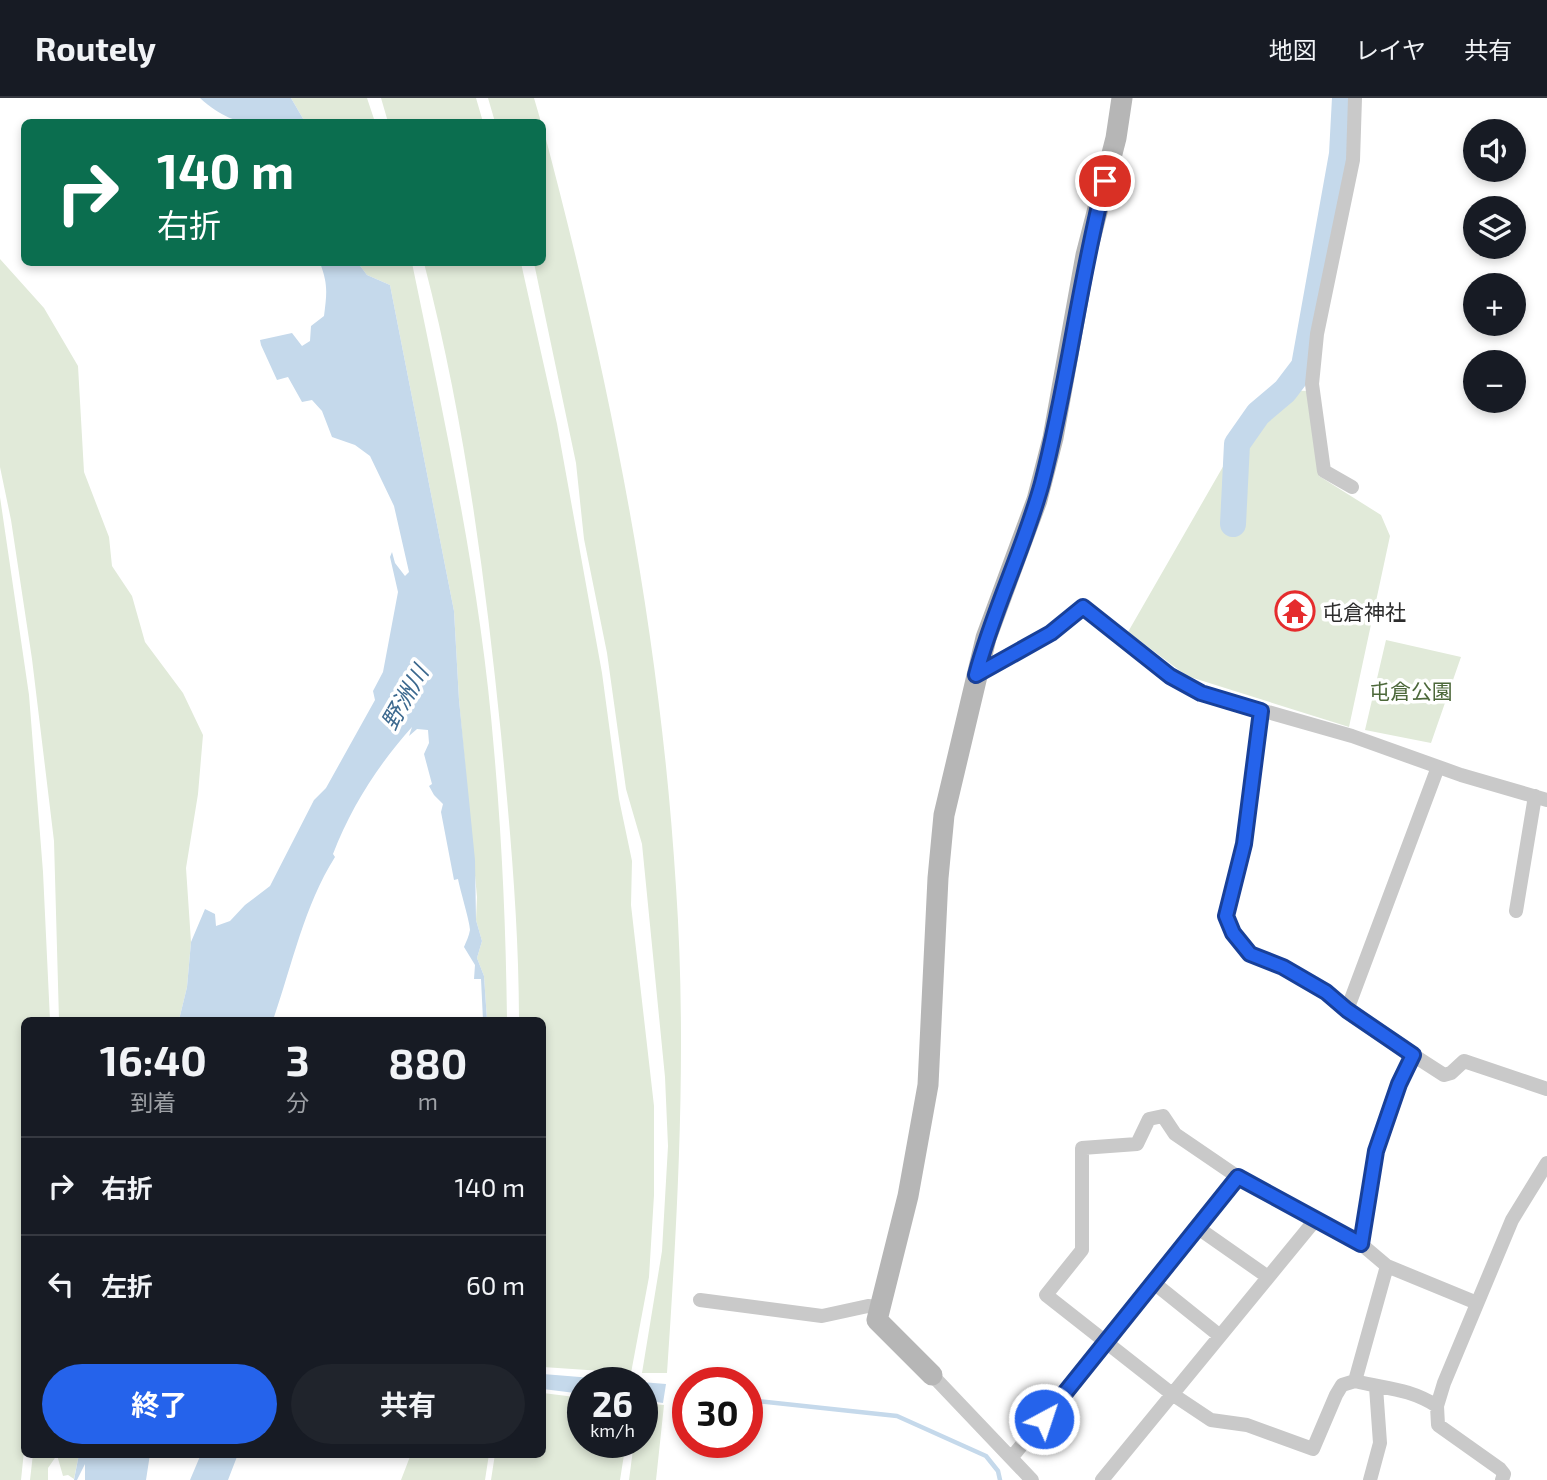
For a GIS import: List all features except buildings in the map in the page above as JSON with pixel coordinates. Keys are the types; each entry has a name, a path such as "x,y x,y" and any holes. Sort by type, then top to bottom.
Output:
{"street":[{"path":"1032,1480 877,1320 908,1196 928,1086 938,878 944,815 986,638 1037,500 1053,438 1086,255 1116,138 1122,98"},
{"path":"1352,487 1324,471 1312,384 1317,334 1353,160 1355,98"},
{"path":"976,675 1051,633 1083,607 1170,676 1201,693 1352,736 1438,767 1541,798 1516,911"},
{"path":"1261,711 1244,844 1226,916 1233,933 1250,954 1283,967 1315,986 1444,1075 1451,1073 1464,1061 1547,1089"},
{"path":"1347,1010 1438,767"},
{"path":"1361,1244 1376,1151 1399,1084 1413,1055"},
{"path":"1437,1406 1418,1394 1398,1388 1376,1387 1355,1381 1342,1385 1313,1449 1247,1425 1211,1420 1172,1394 1046,1295 1082,1250 1082,1148 1137,1144 1149,1119 1163,1116 1175,1134 1238,1177 1361,1244 1387,1266 1477,1303"},
{"path":"1502,1480 1504,1474 1500,1469 1438,1425 1437,1406 1512,1220 1547,1163"},
{"path":"1012,1457 1238,1177"},
{"path":"1102,1480 1316,1219"},
{"path":"1198,1228 1268,1277"},
{"path":"1355,1381 1387,1266"},
{"path":"1154,1283 1220,1336"},
{"path":"700,1300 822,1316 868,1306 879,1307"},
{"path":"1370,1480 1380,1443 1376,1387"}],"green space":[{"path":"291,98 367,98 374,119 303,119"},
{"path":"381,98 476,98 482,119 387,119"},
{"path":"488,98 534,98 540,119 494,119"},
{"path":"546,140 589,315 628,504 658,694 668,790 679,948 681,1069 678,1191 667,1373 658,1373 658,1367 643,1367 662,1251 668,1146 665,1077 642,844 626,789 607,653 584,539 576,463 535,266 546,266"},
{"path":"0,259 44,308 78,366 84,472 109,537 112,566 132,596 145,642 183,693 203,735 198,794 186,868 191,942 187,987 180,1017 59,1017 54,841 32,659 11,520 0,467"},
{"path":"360,266 413,266 449,444 471,566 488,689 505,918 507,1017 487,1017 484,976 477,958 482,941 476,920 477,897 459,700 454,611 390,285 367,275"},
{"path":"425,266 522,266 557,424 602,673 619,799 632,861 631,905 654,1106 654,1195 649,1277 632,1367 546,1367 546,1017 519,1017 511,841 501,734 472,497 451,379"},
{"path":"1267,390 1311,391 1319,476 1381,515 1390,536 1349,727 1187,676 1128,632"},
{"path":"0,497 29,695 43,872 50,1017 21,1017 21,1458 23,1458 21,1480 0,1480"},
{"name":"屯倉公園","path":"1386,640 1461,657 1431,743 1365,730"},
{"path":"546,1393 567,1396 567,1458 623,1458 620,1480 491,1480 494,1458 546,1458"},
{"path":"658,1404 664,1405 656,1480 629,1480 632,1458 658,1458"},
{"path":"33,1458 55,1458 48,1468 48,1480 30,1480"},
{"path":"58,1458 78,1458 74,1479 68,1475 63,1476"},
{"path":"409,1458 488,1458 485,1480 401,1480"}],"water":[{"path":"200,98 291,98 303,119 234,119 213,109"},
{"name":"野洲川","path":"321,266 360,266 367,275 390,285 454,611 459,700 475,860 476,920 482,941 477,958 484,976 487,1017 483,1017 481,979 474,979 475,965 464,947 470,926 458,879 454,880 441,812 443,804 429,786 432,784 424,754 429,743 428,730 417,729 409,736 412,727 377,771 348,820 333,854 335,857 307,916 274,1017 180,1017 187,987 191,942 205,909 215,914 216,926 230,921 245,905 270,886 314,800 326,788 375,700 373,691 383,672 398,592 390,557 392,552 395,563 405,576 409,572 394,506 370,456 355,445 332,437 322,411 312,400 302,402 288,377 277,380 261,345 260,340 292,333 302,346 310,341 311,326 324,316 324,277"},
{"path":"546,1374 567,1376 567,1392 546,1389"},
{"path":"658,1383 666,1384 663,1403 658,1402"},
{"path":"78,1458 149,1458 146,1480 85,1480 85,1464 77,1480 74,1480"},
{"path":"199,1458 236,1458 228,1480 190,1480"}],"waterway":[{"path":"1233,524 1237,444 1258,414 1285,391 1304,366 1342,154 1345,98"},
{"path":"763,1402 897,1416 986,1456 998,1471 1000,1480"}],"place":[{"name":"屯倉神社","path":"1295,611"}],"route":[{"path":"1044,1419 1238,1177 1361,1244 1376,1151 1399,1084 1413,1055 1347,1010 1326,992 1283,967 1250,954 1233,933 1226,916 1244,844 1261,711 1201,693 1170,676 1083,607 1051,633 976,675 986,638 1043,479 1086,255 1105,181"}]}
